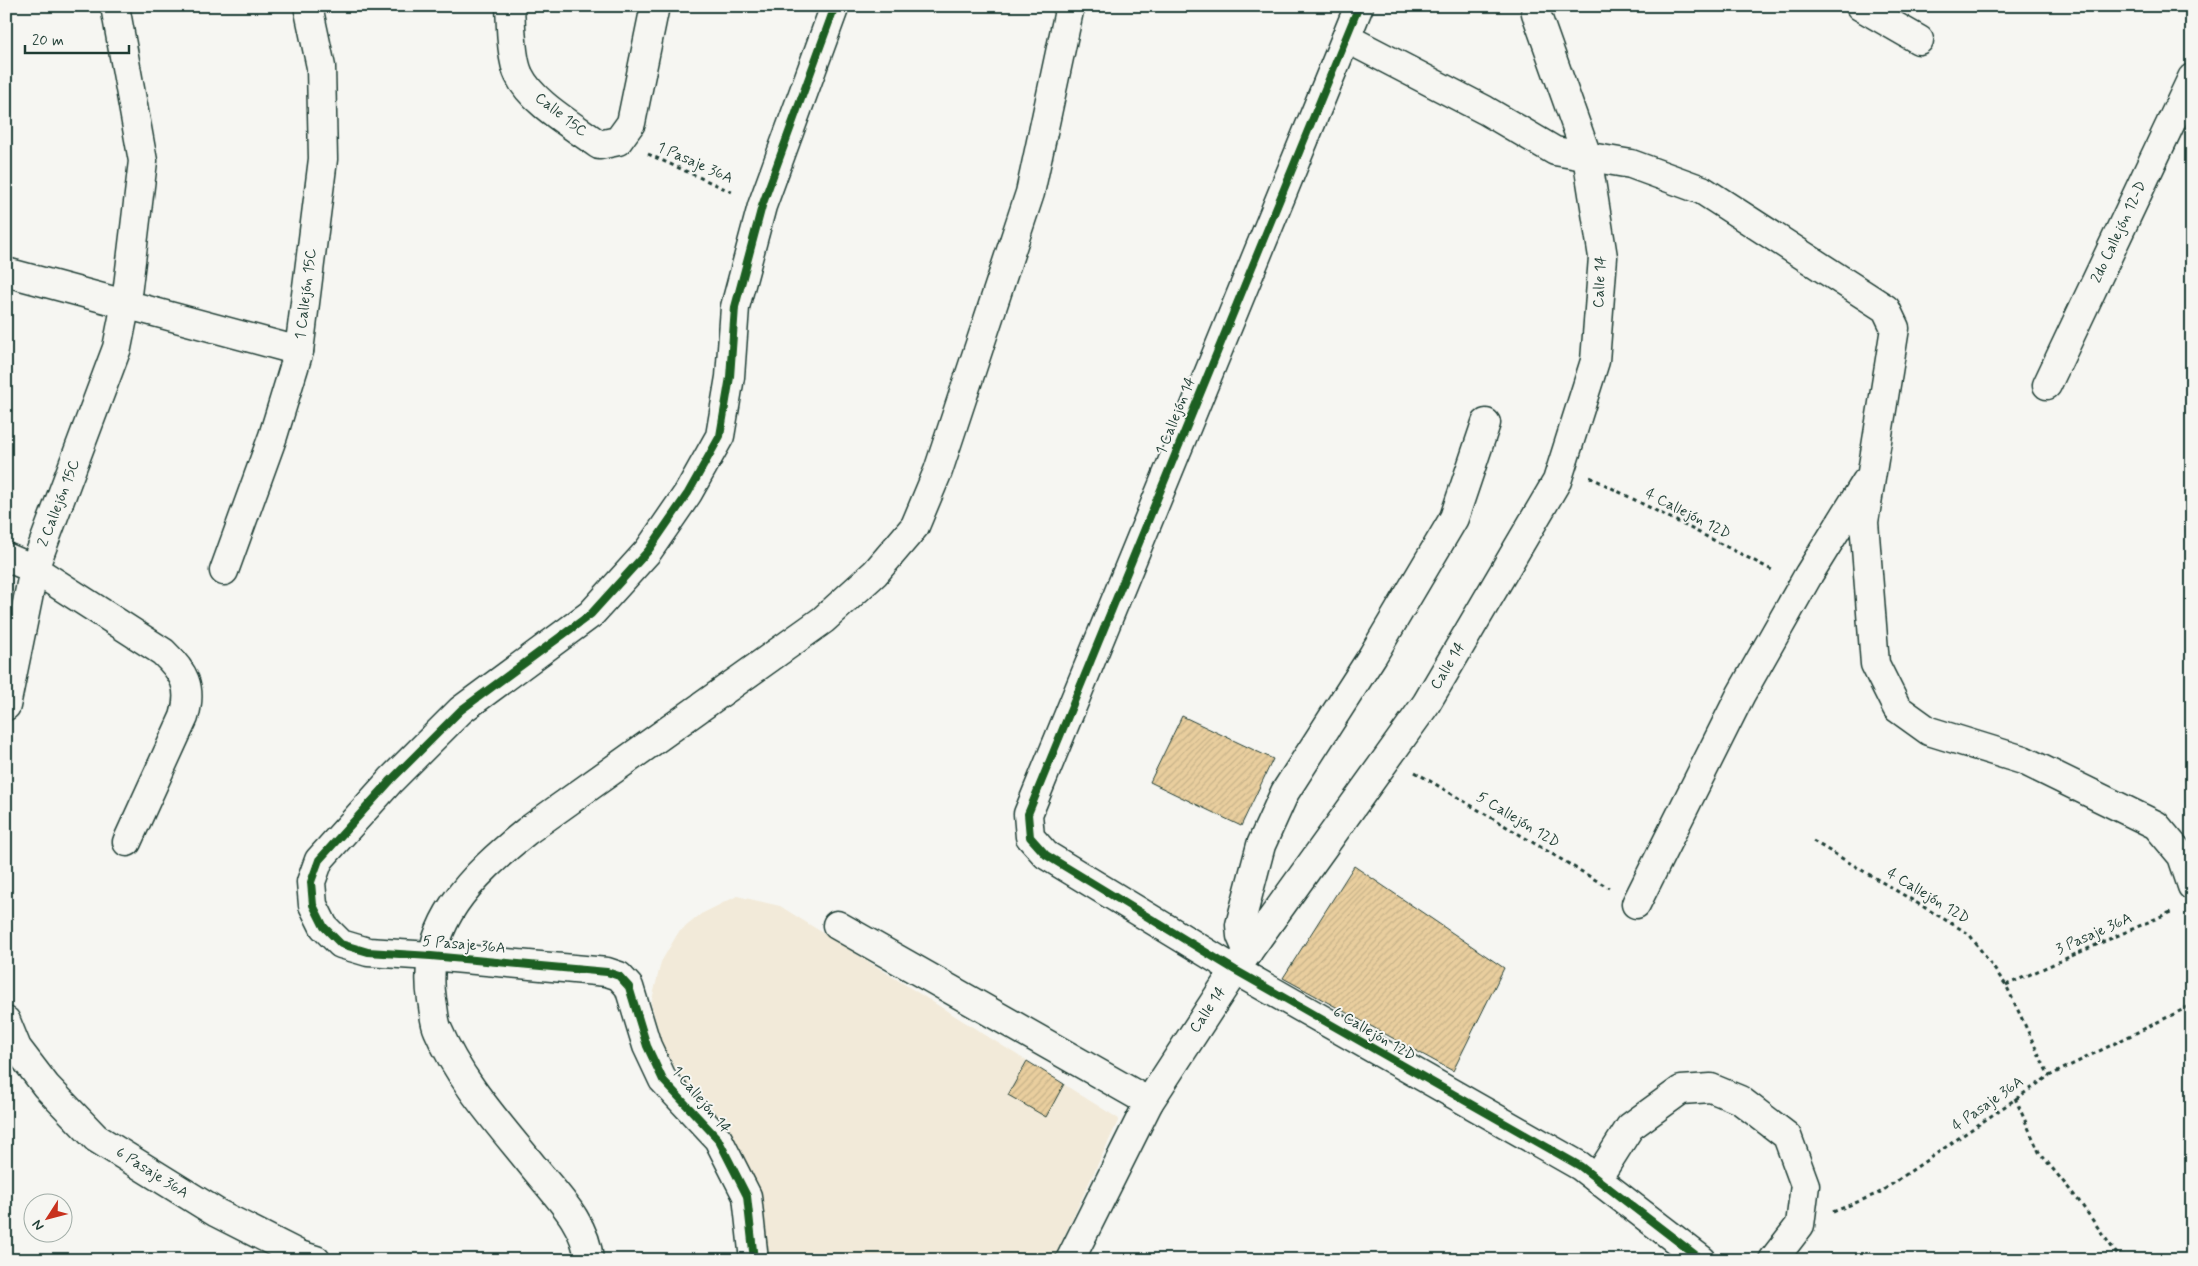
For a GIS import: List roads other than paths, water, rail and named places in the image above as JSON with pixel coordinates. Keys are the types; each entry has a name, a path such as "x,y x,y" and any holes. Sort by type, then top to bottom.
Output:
{"street":[{"name":"2 Callejón 15C","path":"6,706 34,569 117,348 126,303 144,161 115,6"},
{"name":"1 Callejón 15C","path":"224,571 273,436 299,351 323,159 321,66 308,6"},
{"name":"Calle 15C","path":"510,6 512,42 518,74 535,97 599,145 618,141 631,123 655,6"},
{"name":"5 Pasaje 36A","path":"629,987 619,976 607,972 368,952 341,944 324,927 313,905 311,882 318,860 378,794 461,710 591,614 648,551 688,493 720,436 730,377 735,307 762,206 835,6"},
{"path":"589,1260 588,1247 575,1217 480,1099 457,1065 437,1029 431,991 431,956 442,924 460,896 492,860 527,831 823,620 875,573 915,526 938,471 1030,193 1070,6"},
{"name":"1 Callejón 14","path":"1030,837 1028,814 1359,6"},
{"path":"1860,6 1919,40"},
{"name":"Calle 14","path":"1078,1257 1148,1102 1241,961 1426,704 1557,481 1595,361 1603,257 1587,156 1530,9"},
{"path":"1346,38 1485,110 1554,151 1631,164 1702,190 1886,309 1895,328 1864,522 1875,664 1898,708 1929,731 2023,760 2156,824 2182,856 2192,886"},
{"name":"2do Callejón 12-D","path":"2047,385 2192,78"},
{"path":"6,272 299,351"},
{"path":"1241,961 1240,925 1261,845 1285,792 1372,655 1454,518 1486,423"},
{"path":"1636,904 1741,694 1872,472"},
{"path":"6,557 34,569 163,652 178,666 187,684 189,703 184,717 128,842"},
{"name":"6 Callejón 12D","path":"1030,837 1046,856 1241,961 1580,1166 1702,1260"},
{"path":"837,925 1148,1102"},
{"name":"1 Callejón 14","path":"629,987 647,1046 663,1080 718,1138 747,1196 754,1260"},
{"name":"6 Pasaje 36A","path":"6,1021 16,1048 46,1086 96,1138 217,1213 300,1255 316,1260"},
{"path":"1597,1179 1630,1127 1681,1090 1711,1088 1740,1100 1787,1136 1805,1185 1800,1225 1773,1260"}]}
